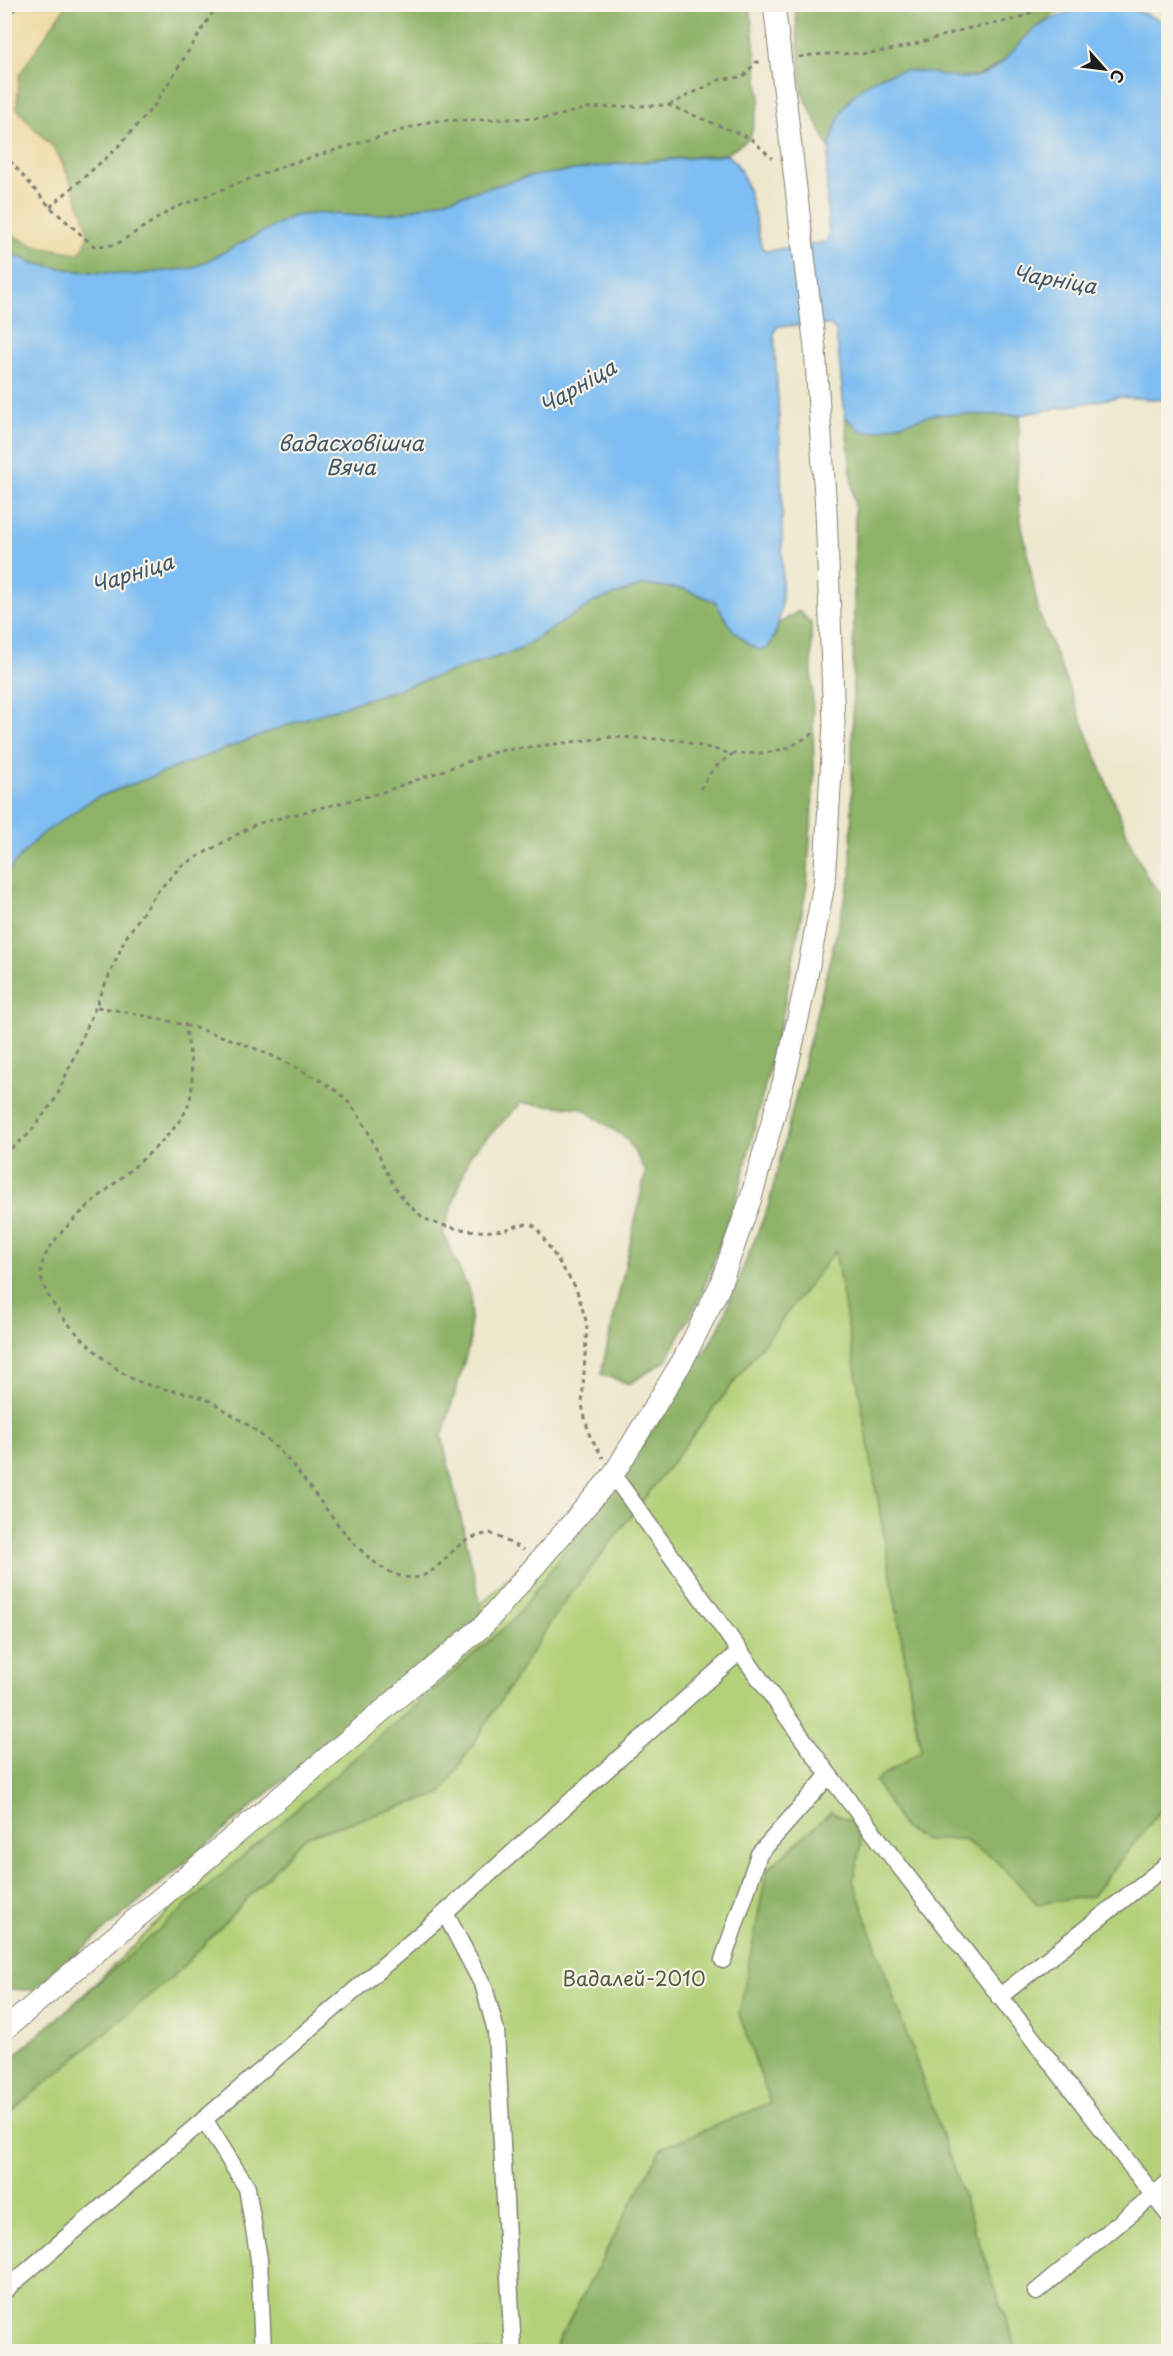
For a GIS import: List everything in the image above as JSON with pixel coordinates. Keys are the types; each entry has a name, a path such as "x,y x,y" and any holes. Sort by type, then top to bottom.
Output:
{"street":[{"path":"4,2030 484,1625 613,1475 683,1360 719,1288 751,1198 787,1069 824,884 834,724 826,510 815,348 774,4"},
{"path":"613,1475 829,1775 1168,2214"},
{"path":"4,2291 445,1912 739,1652"},
{"path":"723,1960 759,1854 829,1775"},
{"path":"999,1997 1168,1864"},
{"path":"445,1912 484,1987 496,2031 513,2352"},
{"path":"204,2119 247,2188 259,2259 263,2352"},
{"path":"1036,2292 1168,2183"}],"path":[{"path":"4,27 17,4"},
{"path":"50,207 115,150 154,106 218,4"},
{"path":"810,55 869,53 924,42 965,30 1002,25 1032,13 1045,4"},
{"path":"4,154 50,207 94,246 115,245 174,208 286,165 432,121 549,118 588,108 668,105 721,79 743,77 756,62 782,62"},
{"path":"668,105 750,138 773,158"},
{"path":"4,1154 29,1134 56,1098 125,939 157,892 181,866 256,824 380,793 498,751 612,737 678,740 732,754 765,753 788,748 834,724"},
{"path":"700,789 712,769 732,754"},
{"path":"97,1007 185,1023 262,1050 327,1084 349,1102 369,1131 394,1189 407,1205 429,1221 455,1230 500,1231 521,1224 536,1227 560,1260 579,1297 587,1324 582,1405 589,1434 613,1475"},
{"path":"185,1023 192,1088 188,1108 173,1130 77,1216 46,1253 41,1270 42,1287 57,1313 120,1371 136,1381 204,1398 257,1430 296,1469 345,1534 384,1570 406,1578 419,1577 436,1568 462,1543 490,1533 513,1542 540,1561"}],"green space":[{"path":"66,5 750,5 760,99 750,138 726,154 617,164 527,177 400,213 358,216 324,213 293,216 194,268 133,275 76,271 33,263 5,251 4,232 36,246 78,253 74,200 62,161 17,108 19,75"},
{"path":"795,5 1066,5 1035,29 1006,60 979,76 872,82 851,98 838,120 829,148 802,92"},
{"path":"935,414 1020,415 1017,480 1020,516 1039,613 1129,839 1147,877 1168,902 1168,1801 1092,1896 1038,1904 994,1859 962,1839 925,1840 904,1829 875,1781 921,1751 835,1251 560,1608 441,1794 305,1837 179,1971 5,2117 4,2065 516,1617 669,1408 718,1330 769,1204 851,874 855,512 845,416 861,431 873,432"},
{"path":"643,585 684,589 715,601 732,629 775,637 778,624 799,611 811,623 814,777 807,885 782,1018 739,1190 701,1296 666,1361 629,1384 601,1374 646,1172 627,1139 581,1108 521,1103 470,1155 443,1232 471,1296 470,1342 442,1437 483,1613 33,1990 10,1989 4,1986 4,874 39,836 93,799 298,721 518,650 594,602"},
{"name":"Вадалей-2010","path":"836,1250 918,1737 1092,1896 1168,1801 1168,2351 5,2352 5,2072 613,1475"},
{"path":"831,1812 853,1822 861,1845 853,1880 1017,2351 553,2351 661,2148 770,2103 739,2014 767,1870"}],"sand":[{"path":"4,5 66,5 19,75 17,108 55,150 68,176 87,228 86,242 79,253 36,246 5,232"}],"water":[{"name":"вадасховішча Вяча","path":"1089,5 1122,5 1168,23 1168,400 1118,397 1020,415 935,414 873,432 861,431 845,416 836,331 829,325 778,326 774,332 781,467 782,587 778,625 768,648 759,650 748,644 732,629 715,601 684,589 643,585 594,602 518,650 298,721 93,799 39,836 5,874 5,251 33,263 76,271 133,275 194,268 293,216 324,213 358,216 400,213 527,177 617,164 727,155 735,161 746,183 762,248 767,251 826,242 829,235 828,161 832,137 840,115 853,96 872,81 897,72 917,71 969,78 979,76 996,67 1041,25"}],"water label":[{"name":"Чарніца","path":"1055,278"},
{"name":"Чарніца","path":"577,385"},
{"name":"Чарніца","path":"132,572"}]}
